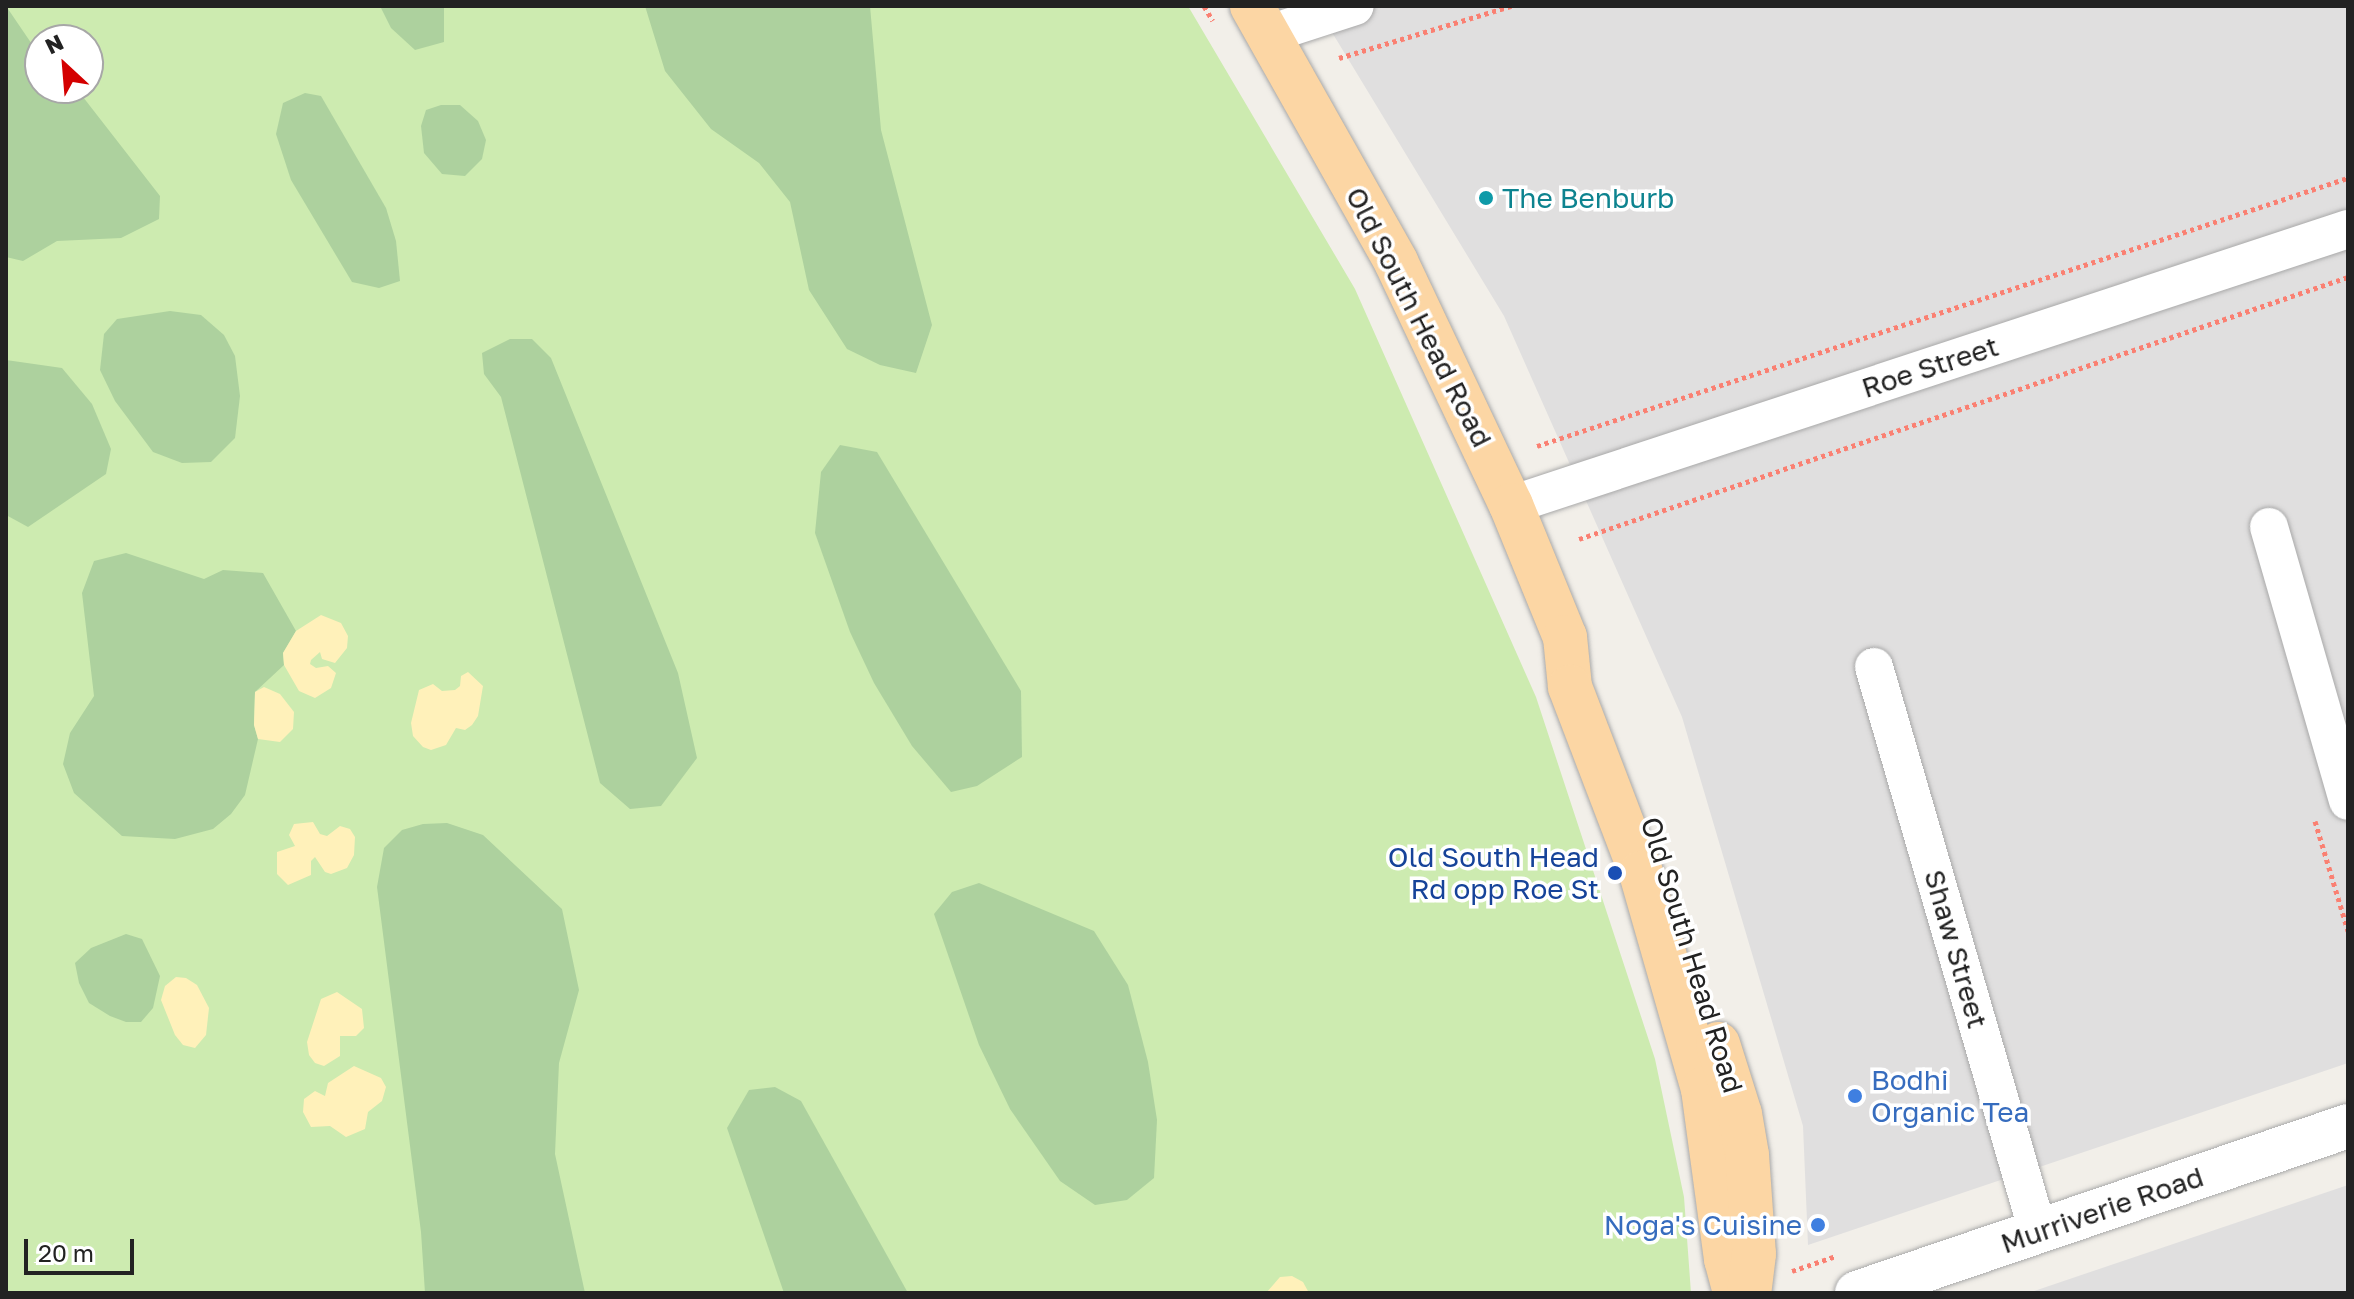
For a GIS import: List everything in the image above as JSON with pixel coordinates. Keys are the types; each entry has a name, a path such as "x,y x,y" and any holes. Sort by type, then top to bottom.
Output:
{"main road":[{"name":"Old South Head Road","path":"1247,25 1396,262 1511,505 1565,637 1570,687 1641,873 1699,1075 1723,1245 1735,1293"},
{"name":"Old South Head Road","path":"1565,637 1597,673 1617,720 1740,1114 1752,1204 1754,1254 1749,1293"}],"street":[{"path":"1247,25 1355,6"},
{"name":"Roe Street","path":"1511,505 2348,229"},
{"path":"2269,527 2348,801"},
{"name":"Shaw Street","path":"1874,667 2038,1232"},
{"name":"Murriverie Road","path":"1857,1293 2348,1126"}],"path":[{"path":"1204,6 1247,25"},
{"path":"1339,58 1511,6"},
{"path":"1537,446 2348,178"},
{"path":"1579,539 2348,277"}],"shaded area":[{"path":"1316,6 2348,6 2348,1063 1808,1245 1803,1126 1682,717 1504,316"},
{"path":"2348,1185 2348,1293 2028,1293"}],"green space":[{"path":"6,6 1188,6 1355,289 1536,697 1655,1059 1684,1197 1691,1293 6,1293"},
{"path":"6,6 24,32 24,104 88,104 160,196 159,219 121,238 57,241 23,261 6,257"},
{"path":"380,6 444,6 444,42 415,50 391,28"},
{"path":"645,6 870,6 881,130 932,325 916,373 880,365 847,349 809,290 790,202 759,163 711,129 665,71"},
{"path":"305,93 321,96 386,208 396,241 400,281 379,288 352,282 291,180 276,134 283,103"},
{"path":"441,105 460,105 478,121 486,140 482,159 465,176 442,174 424,153 421,126 426,110"},
{"path":"170,311 201,315 224,335 235,356 240,396 235,438 211,462 182,463 153,452 115,401 100,370 104,334 117,319"},
{"path":"510,339 532,339 551,358 678,673 697,758 661,806 630,809 600,783 501,397 484,374 482,353"},
{"path":"6,360 62,368 92,404 111,449 106,474 28,527 6,515"},
{"path":"840,445 877,452 1021,691 1022,757 977,786 951,792 912,746 874,683 850,632 815,533 821,472"},
{"path":"126,553 204,579 223,570 263,573 296,631 283,653 284,665 255,692 254,725 258,739 245,795 231,814 213,829 175,839 122,836 74,793 63,764 70,733 94,696 82,593 94,561"},
{"path":"447,823 483,835 562,909 579,990 559,1063 555,1154 585,1293 425,1293 421,1232 377,887 384,848 402,830 423,824"},
{"path":"979,883 1094,931 1128,985 1148,1062 1157,1120 1154,1178 1127,1200 1095,1205 1060,1181 1010,1109 979,1045 934,914 952,892"},
{"path":"126,934 142,939 160,976 153,1008 141,1022 126,1022 89,1003 79,983 75,963 91,948"},
{"path":"775,1087 801,1101 908,1293 784,1293 727,1128 749,1090"}],"sand":[{"path":"321,615 341,623 348,636 347,648 335,663 322,659 320,652 311,660 310,664 316,668 328,666 336,673 331,688 315,698 299,691 284,665 283,653 296,631"},
{"path":"468,672 483,686 478,716 465,730 456,728 446,745 431,750 423,747 413,736 411,723 419,690 433,684 442,691 455,690 460,686 461,676"},
{"path":"264,687 280,694 294,712 293,729 280,742 258,739 254,725 255,692"},
{"path":"313,822 320,834 327,836 340,826 350,829 355,837 354,855 347,868 331,874 325,872 315,857 311,861 311,875 288,885 277,874 277,852 295,846 289,835 294,824"},
{"path":"176,977 186,978 197,985 209,1008 206,1035 195,1048 183,1045 175,1035 161,1000 165,986"},
{"path":"337,992 362,1009 364,1028 356,1036 340,1036 340,1056 324,1066 315,1063 309,1055 307,1042 321,999"},
{"path":"354,1066 381,1078 386,1087 382,1101 368,1112 365,1129 346,1137 330,1126 311,1127 303,1112 304,1099 315,1091 325,1096 328,1083"},
{"path":"1292,1276 1303,1282 1309,1293 1266,1293 1280,1277"}],"place":[{"name":"The Benburb","path":"1486,198"},
{"name":"Old South Head Rd opp Roe St","path":"1615,873"},
{"name":"Bodhi Organic Tea","path":"1855,1096"},
{"name":"Noga's Cuisine","path":"1818,1225"}]}
